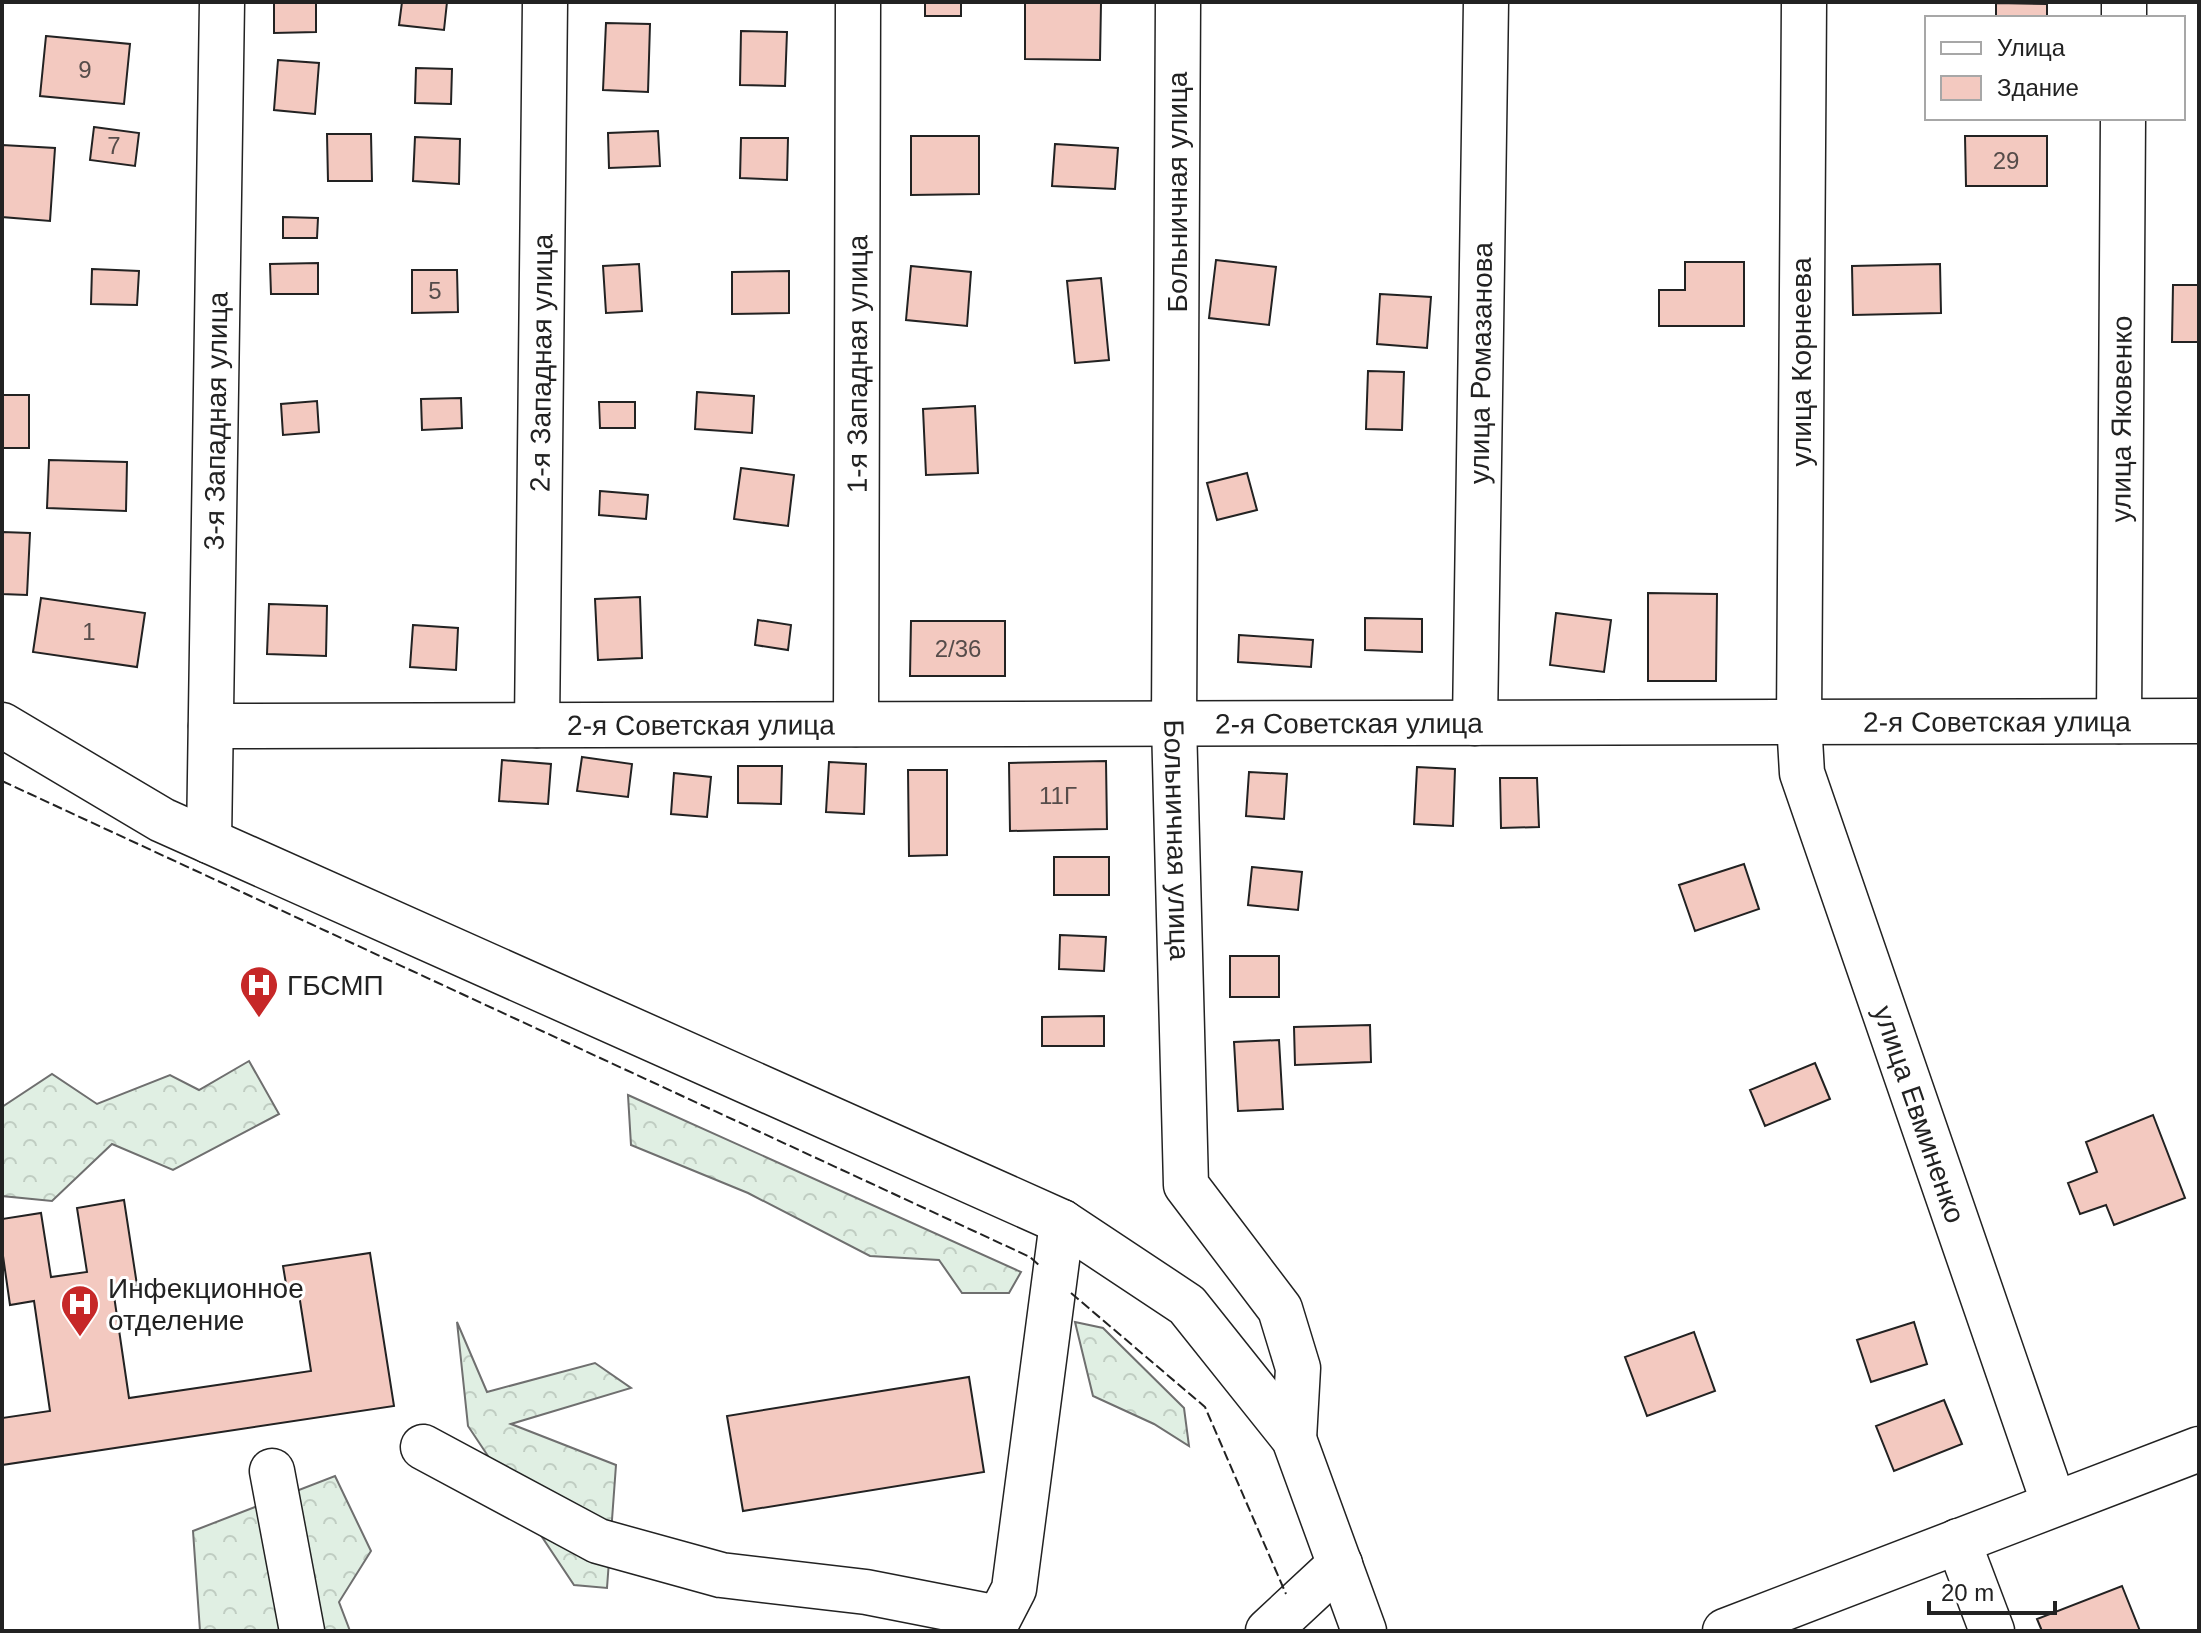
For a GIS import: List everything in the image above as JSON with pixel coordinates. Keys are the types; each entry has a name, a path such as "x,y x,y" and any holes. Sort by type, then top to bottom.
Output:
{"street":[{"name":"3-я Западная улица","path":"209,841 222,2"},
{"name":"2-я Западная улица","path":"537,725 545,2"},
{"name":"1-я Западная улица","path":"856,724 858,2"},
{"name":"Больничная улица","path":"1178,2 1174,723 1186,1185 1280,1309 1298,1368 1294,1439 1364,1631"},
{"name":"улица Ромазанова","path":"1475,723 1486,2"},
{"name":"улица Корнеева","path":"1799,722 1804,2"},
{"name":"улица Яковенко","path":"2119,721 2123,120"},
{"name":"2-я Советская улица","path":"211,726 2199,721"},
{"name":"улица Евминенко","path":"1799,722 1802,773 2054,1504"},
{"path":"2,725 162,820 1062,1222 1187,1305 1294,1439"},
{"path":"423,1447 598,1541 721,1575 866,1592 999,1618 1014,1589 1062,1222"},
{"path":"1725,1631 2199,1449"},
{"path":"272,1471 302,1631"},
{"path":"1958,1541 1992,1631"},
{"path":"1268,1631 1340,1564"}],"green space":[{"path":"249,1061 279,1114 173,1170 112,1144 52,1201 2,1196 2,1107 52,1074 97,1104 170,1075 199,1090"},
{"path":"628,1095 1021,1272 1009,1293 962,1293 939,1260 870,1256 748,1193 631,1145"},
{"path":"457,1322 487,1392 595,1363 631,1388 511,1424 616,1465 607,1588 574,1585 468,1426"},
{"path":"1075,1322 1103,1328 1184,1408 1189,1446 1154,1424 1093,1396"},
{"path":"335,1476 371,1551 339,1602 350,1631 200,1631 193,1531"}],"building":[{"path":"274,2 316,2 316,32 274,33"},
{"path":"402,2 447,2 444,30 399,25"},
{"path":"925,2 961,2 961,16 925,16"},
{"path":"1025,3 1101,3 1100,60 1025,59"},
{"path":"1996,3 2047,4 2047,16 1996,16"},
{"path":"606,23 650,24 648,92 603,90"},
{"path":"741,31 787,32 785,86 740,85"},
{"path":"46,36 130,44 124,104 40,96"},
{"path":"278,60 319,63 315,114 274,110"},
{"path":"416,68 452,69 451,104 415,103"},
{"path":"94,127 139,133 135,166 90,160"},
{"path":"658,131 660,166 609,168 608,133"},
{"path":"327,134 371,134 372,181 328,181"},
{"path":"911,136 979,136 979,194 911,195"},
{"path":"1965,136 2047,136 2047,186 1966,186"},
{"path":"415,137 460,139 459,184 413,181"},
{"path":"741,138 788,138 787,180 740,178"},
{"path":"1055,144 1118,148 1115,189 1052,186"},
{"path":"2,145 55,148 50,221 2,217"},
{"path":"283,217 318,218 317,238 283,238"},
{"path":"1216,260 1276,267 1269,325 1209,318"},
{"path":"1685,262 1744,262 1744,326 1659,326 1659,290 1685,290"},
{"path":"318,263 318,294 271,294 270,264"},
{"path":"639,264 642,311 606,313 603,266"},
{"path":"1940,264 1941,313 1853,315 1852,266"},
{"path":"911,266 971,272 967,326 906,320"},
{"path":"92,269 139,271 137,305 91,304"},
{"path":"412,270 457,270 458,312 412,313"},
{"path":"789,271 789,313 732,314 732,272"},
{"path":"1101,278 1109,360 1075,363 1067,281"},
{"path":"2173,285 2199,285 2199,342 2172,342"},
{"path":"1380,294 1431,297 1427,348 1377,344"},
{"path":"1368,371 1404,372 1402,430 1366,429"},
{"path":"697,392 754,396 752,433 695,429"},
{"path":"2,395 29,395 29,448 2,448"},
{"path":"461,398 462,428 422,430 421,399"},
{"path":"317,401 319,432 283,435 281,404"},
{"path":"599,402 635,402 635,428 600,428"},
{"path":"975,406 978,473 926,475 923,409"},
{"path":"49,460 127,462 126,511 47,508"},
{"path":"741,468 794,475 788,526 734,519"},
{"path":"1247,473 1257,510 1217,520 1207,483"},
{"path":"600,491 648,495 646,519 599,515"},
{"path":"2,532 30,533 27,595 2,594"},
{"path":"1648,593 1717,594 1716,681 1648,681"},
{"path":"640,597 642,658 598,660 595,599"},
{"path":"41,598 145,613 137,667 33,652"},
{"path":"269,604 327,606 326,656 267,654"},
{"path":"1556,613 1611,620 1604,672 1550,665"},
{"path":"1365,618 1422,619 1422,652 1365,650"},
{"path":"758,620 791,625 788,650 755,645"},
{"path":"911,621 1005,621 1005,676 910,676"},
{"path":"413,625 458,628 456,670 410,667"},
{"path":"1239,635 1313,640 1311,667 1238,662"},
{"path":"582,757 632,764 628,797 577,791"},
{"path":"502,760 551,764 548,804 499,801"},
{"path":"1106,761 1107,829 1010,831 1009,763"},
{"path":"829,762 866,764 864,814 826,812"},
{"path":"738,766 782,766 781,804 738,803"},
{"path":"1417,767 1455,769 1453,826 1414,824"},
{"path":"908,770 947,770 947,855 909,856"},
{"path":"1249,772 1287,774 1284,819 1246,816"},
{"path":"674,773 711,777 707,817 671,814"},
{"path":"1500,778 1537,778 1539,827 1501,828"},
{"path":"1054,857 1109,857 1109,895 1054,895"},
{"path":"1744,864 1759,909 1695,931 1679,885"},
{"path":"1252,867 1302,872 1298,910 1248,905"},
{"path":"1060,935 1106,937 1104,971 1059,969"},
{"path":"1230,956 1279,956 1279,997 1230,997"},
{"path":"1104,1016 1104,1046 1042,1046 1042,1017"},
{"path":"1370,1025 1371,1062 1295,1065 1294,1027"},
{"path":"1279,1040 1283,1109 1238,1111 1234,1042"},
{"path":"1815,1063 1830,1099 1765,1126 1750,1090"},
{"path":"2153,1115 2185,1198 2114,1225 2106,1205 2080,1214 2068,1183 2097,1172 2086,1142"},
{"name":"Инфекционное отделение","path":"124,1200 137,1285 113,1289 129,1398 311,1371 298,1288 287,1290 283,1266 370,1253 394,1406 2,1465 2,1418 50,1411 34,1301 10,1305 2,1249 2,1219 41,1213 51,1277 87,1272 77,1208"},
{"path":"1914,1322 1927,1364 1871,1382 1857,1340"},
{"path":"1694,1332 1715,1391 1647,1416 1625,1357"},
{"path":"969,1377 984,1472 743,1511 727,1416"},
{"path":"1944,1400 1962,1444 1894,1471 1876,1426"},
{"path":"2122,1586 2140,1631 2042,1631 2037,1619"}],"fence":[{"path":"2,781 1030,1257 1041,1267"},
{"path":"1071,1293 1205,1407 1286,1594"}],"place":[{"name":"ГБСМП","path":"259,1019"},
{"name":"Инфекционное отделение","path":"80,1338"}]}
